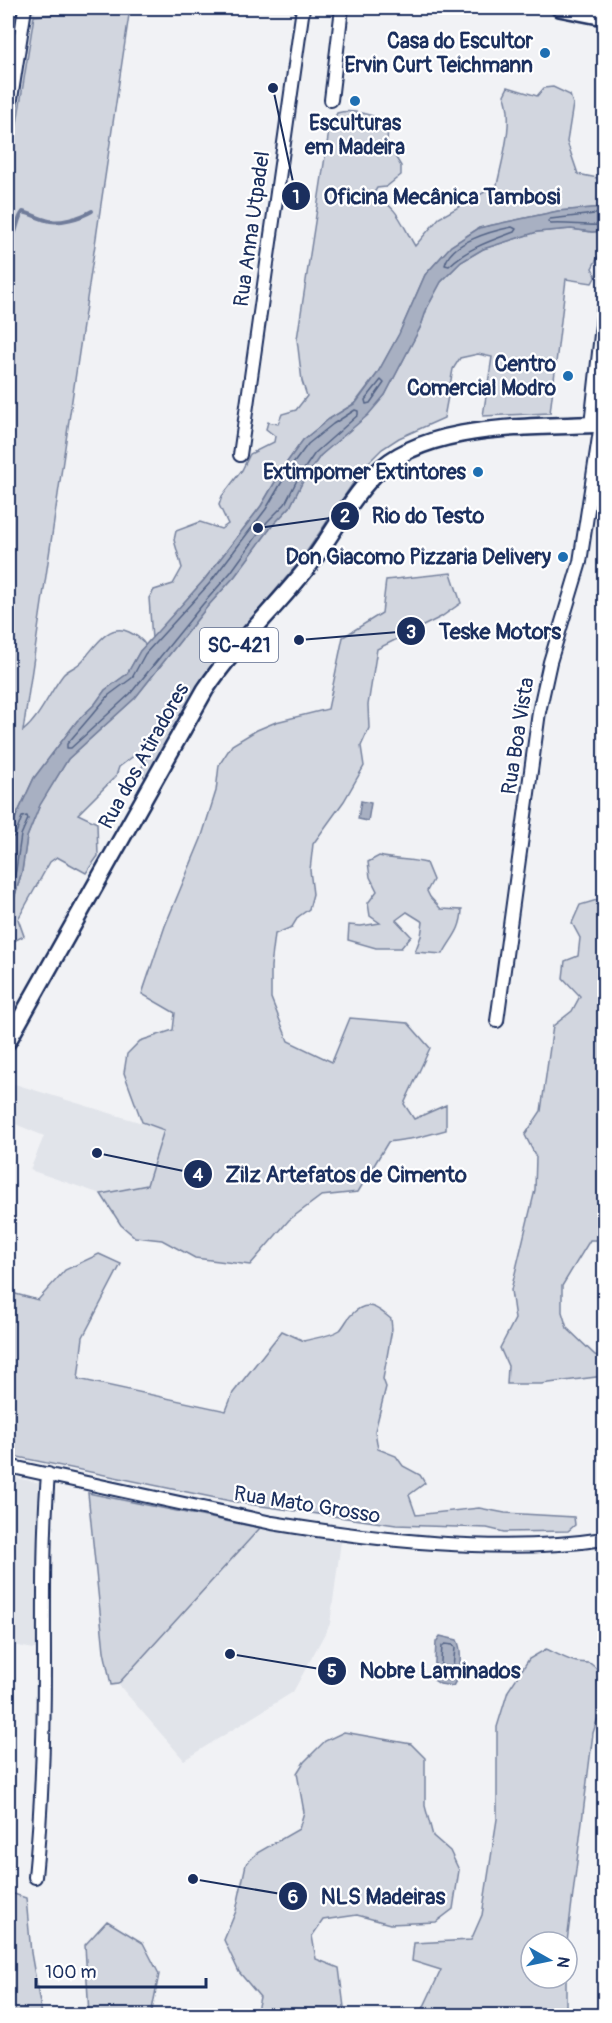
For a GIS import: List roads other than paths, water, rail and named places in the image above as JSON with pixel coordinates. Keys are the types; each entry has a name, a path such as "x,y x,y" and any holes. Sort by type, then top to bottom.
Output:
{"main road":[{"path":"559,8 604,17"},
{"name":"Rua dos Atiradores","path":"8,1041 210,683 228,658 312,562 374,475 402,453 455,434 599,424"}],"street":[{"path":"8,118 25,8"},
{"name":"Rua Anna Utpadel","path":"240,455 303,8"},
{"path":"331,100 342,8"},
{"name":"Rua Boa Vista","path":"496,1021 539,712 550,662 580,562 599,424 604,307"},
{"name":"Rua Mato Grosso","path":"8,1466 272,1523 338,1532 397,1539 488,1544 553,1545 604,1539"},
{"path":"35,1876 42,1780 44,1536 48,1474"}],"water":[{"path":"604,207 604,231 571,229 537,232 483,249 461,262 441,282 385,395 368,415 320,456 303,481 290,507 272,526 235,576 207,607 135,698 68,759 40,805 27,837 22,871 8,912 8,842 14,821 34,778 77,721 95,704 105,690 127,674 140,651 204,580 261,506 303,440 329,419 356,403 377,374 399,334 425,275 451,246 479,228 558,211"},
{"path":"361,801 371,803 368,821 358,819"},
{"path":"440,1636 457,1640 459,1645 460,1663 453,1686 440,1684 434,1680 436,1642"}],"waterway":[{"path":"8,238 14,234 23,212 57,222 76,218 92,211"}],"place":[{"name":"Casa do Escultor Ervin Curt Teichmann","path":"545,53"},
{"name":"Oficina Mecânica Tambosi","path":"273,88"},
{"name":"Esculturas em Madeira","path":"355,101"},
{"name":"Centro Comercial Modro","path":"568,376"},
{"name":"Extimpomer Extintores","path":"478,472"},
{"name":"Rio do Testo","path":"258,528"},
{"name":"Don Giacomo Pizzaria Delivery","path":"563,557"},
{"name":"Teske Motors","path":"299,640"},
{"name":"Zilz Artefatos de Cimento","path":"97,1153"},
{"name":"Nobre Laminados","path":"230,1654"},
{"name":"NLS Madeiras","path":"193,1879"}]}
